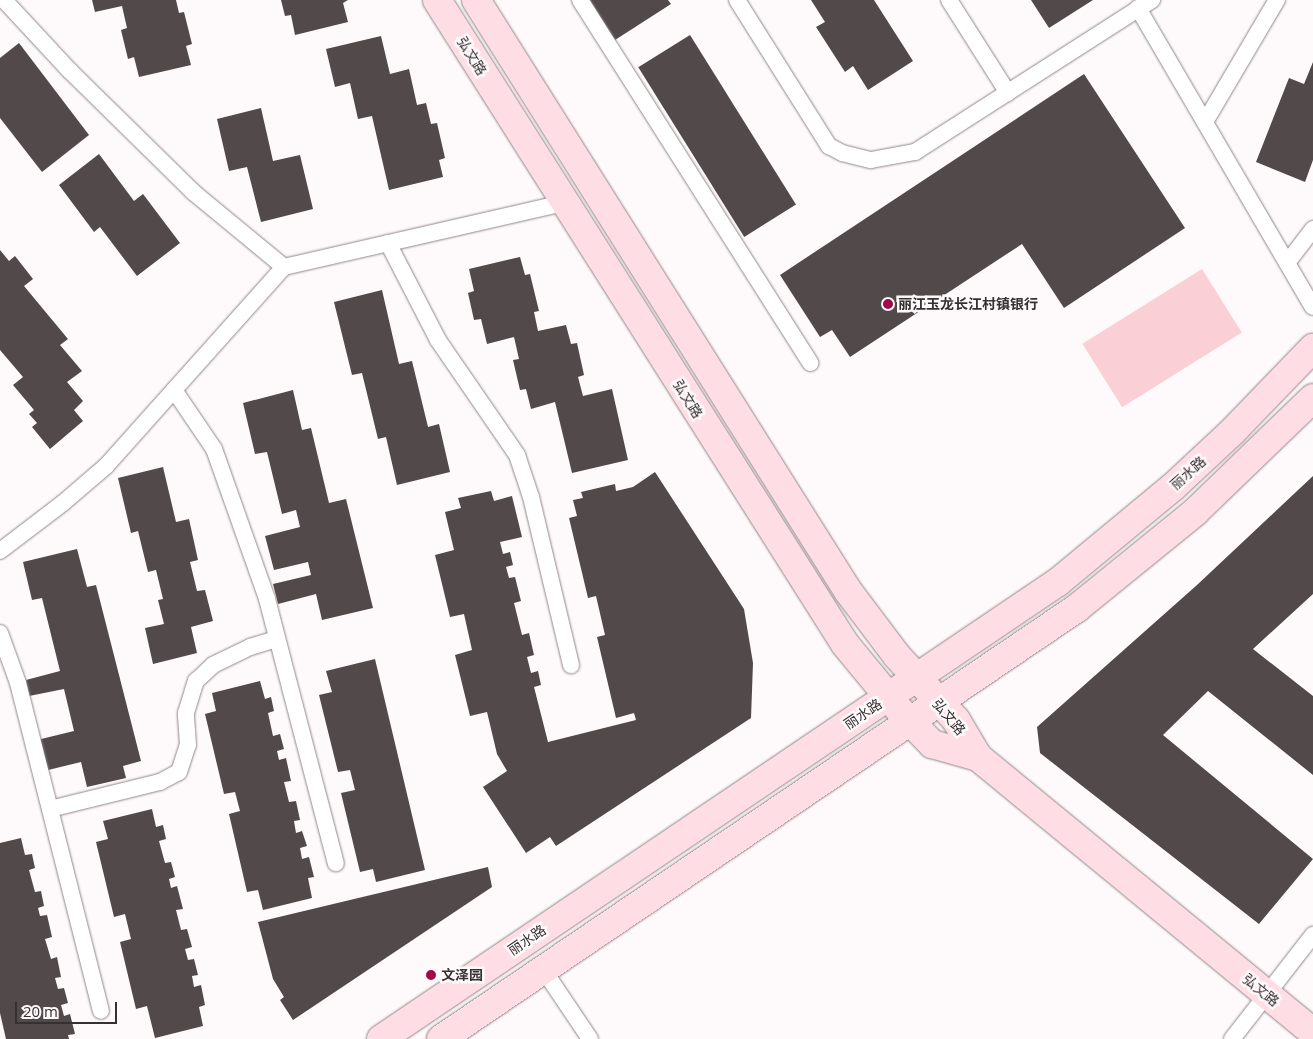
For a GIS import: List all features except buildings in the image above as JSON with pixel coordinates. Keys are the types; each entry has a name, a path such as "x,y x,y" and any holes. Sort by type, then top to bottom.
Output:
{"street":[{"name":"弘文路","path":"437,0 821,610 888,697 932,744 978,756"},
{"name":"弘文路","path":"476,0 848,591 916,679 956,720 978,756 1313,1032"},
{"name":"丽水路","path":"381,1039 1050,587 1108,542 1232,432 1313,348"},
{"path":"442,1039 1077,608 1129,568 1222,487 1313,398"}],"lane":[{"path":"4,0 193,192 284,267"},
{"path":"580,0 810,364"},
{"path":"737,0 829,146 849,156 886,160 914,152 1145,4 1205,122 1313,307"},
{"path":"949,0 1008,93"},
{"path":"1205,122 1277,0"},
{"path":"0,551 63,503 106,466 284,267 564,202"},
{"path":"1287,263 1313,229"},
{"path":"388,243 438,340 517,455 531,497 571,665"},
{"path":"174,390 214,449 267,599 336,862"},
{"path":"0,633 18,683 101,1011"},
{"path":"50,809 160,782 179,772 188,745 186,712 196,681 213,665 250,647 277,639"},
{"path":"1232,1039 1313,934"},
{"path":"543,969 590,1039"}],"shaded area":[{"path":"1202,269 1242,333 1122,407 1082,344"}],"place":[{"name":"丽江玉龙长江村镇银行","path":"888,304"},
{"name":"文泽园","path":"431,975"}]}
